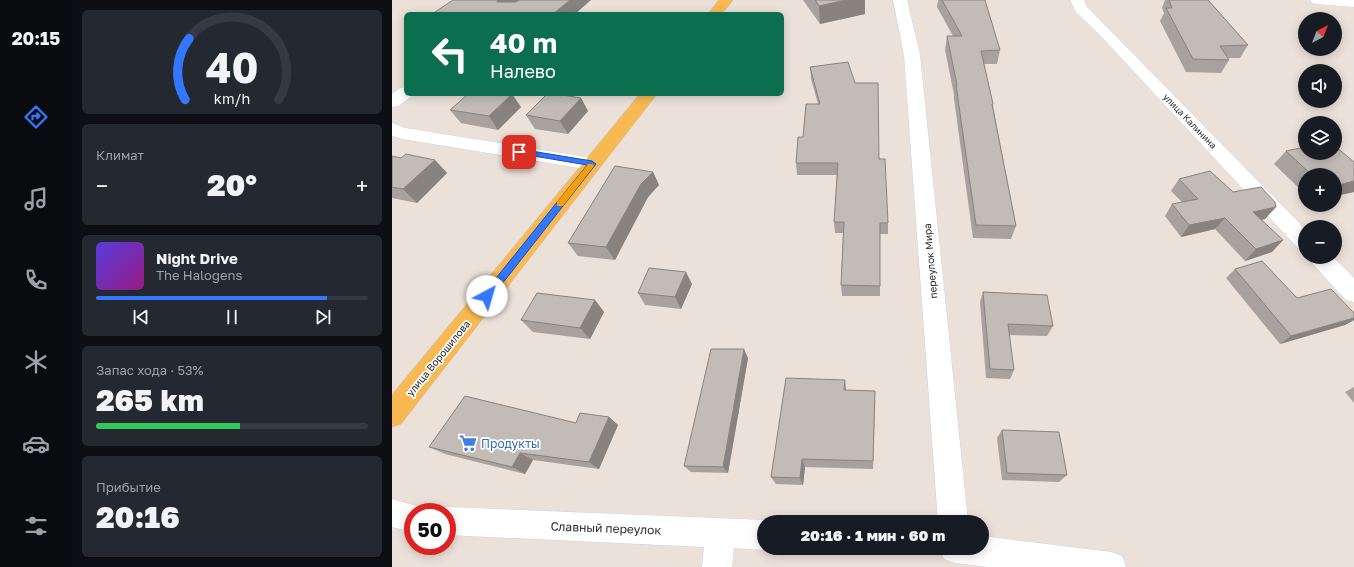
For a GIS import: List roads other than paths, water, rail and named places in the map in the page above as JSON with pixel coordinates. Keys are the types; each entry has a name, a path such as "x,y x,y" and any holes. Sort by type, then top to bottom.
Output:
{"main road":[{"path":"716,12 726,0"},
{"name":"улица Ворошилова","path":"392,415 647,96"}],"street":[{"name":"переулок Мира","path":"900,0 912,55 952,515"},
{"name":"улица Калинина","path":"1077,0 1081,9 1105,32 1298,235"},
{"path":"1317,0 1354,3"},
{"path":"392,102 404,93"},
{"path":"392,129 402,133 592,164"},
{"path":"1327,264 1354,293"},
{"path":"392,513 404,516"},
{"name":"Славный переулок","path":"456,521 757,535"},
{"path":"717,567 722,533"},
{"path":"989,552 1111,567"}],"place":[{"name":"Продукты","path":"468,443"}]}
